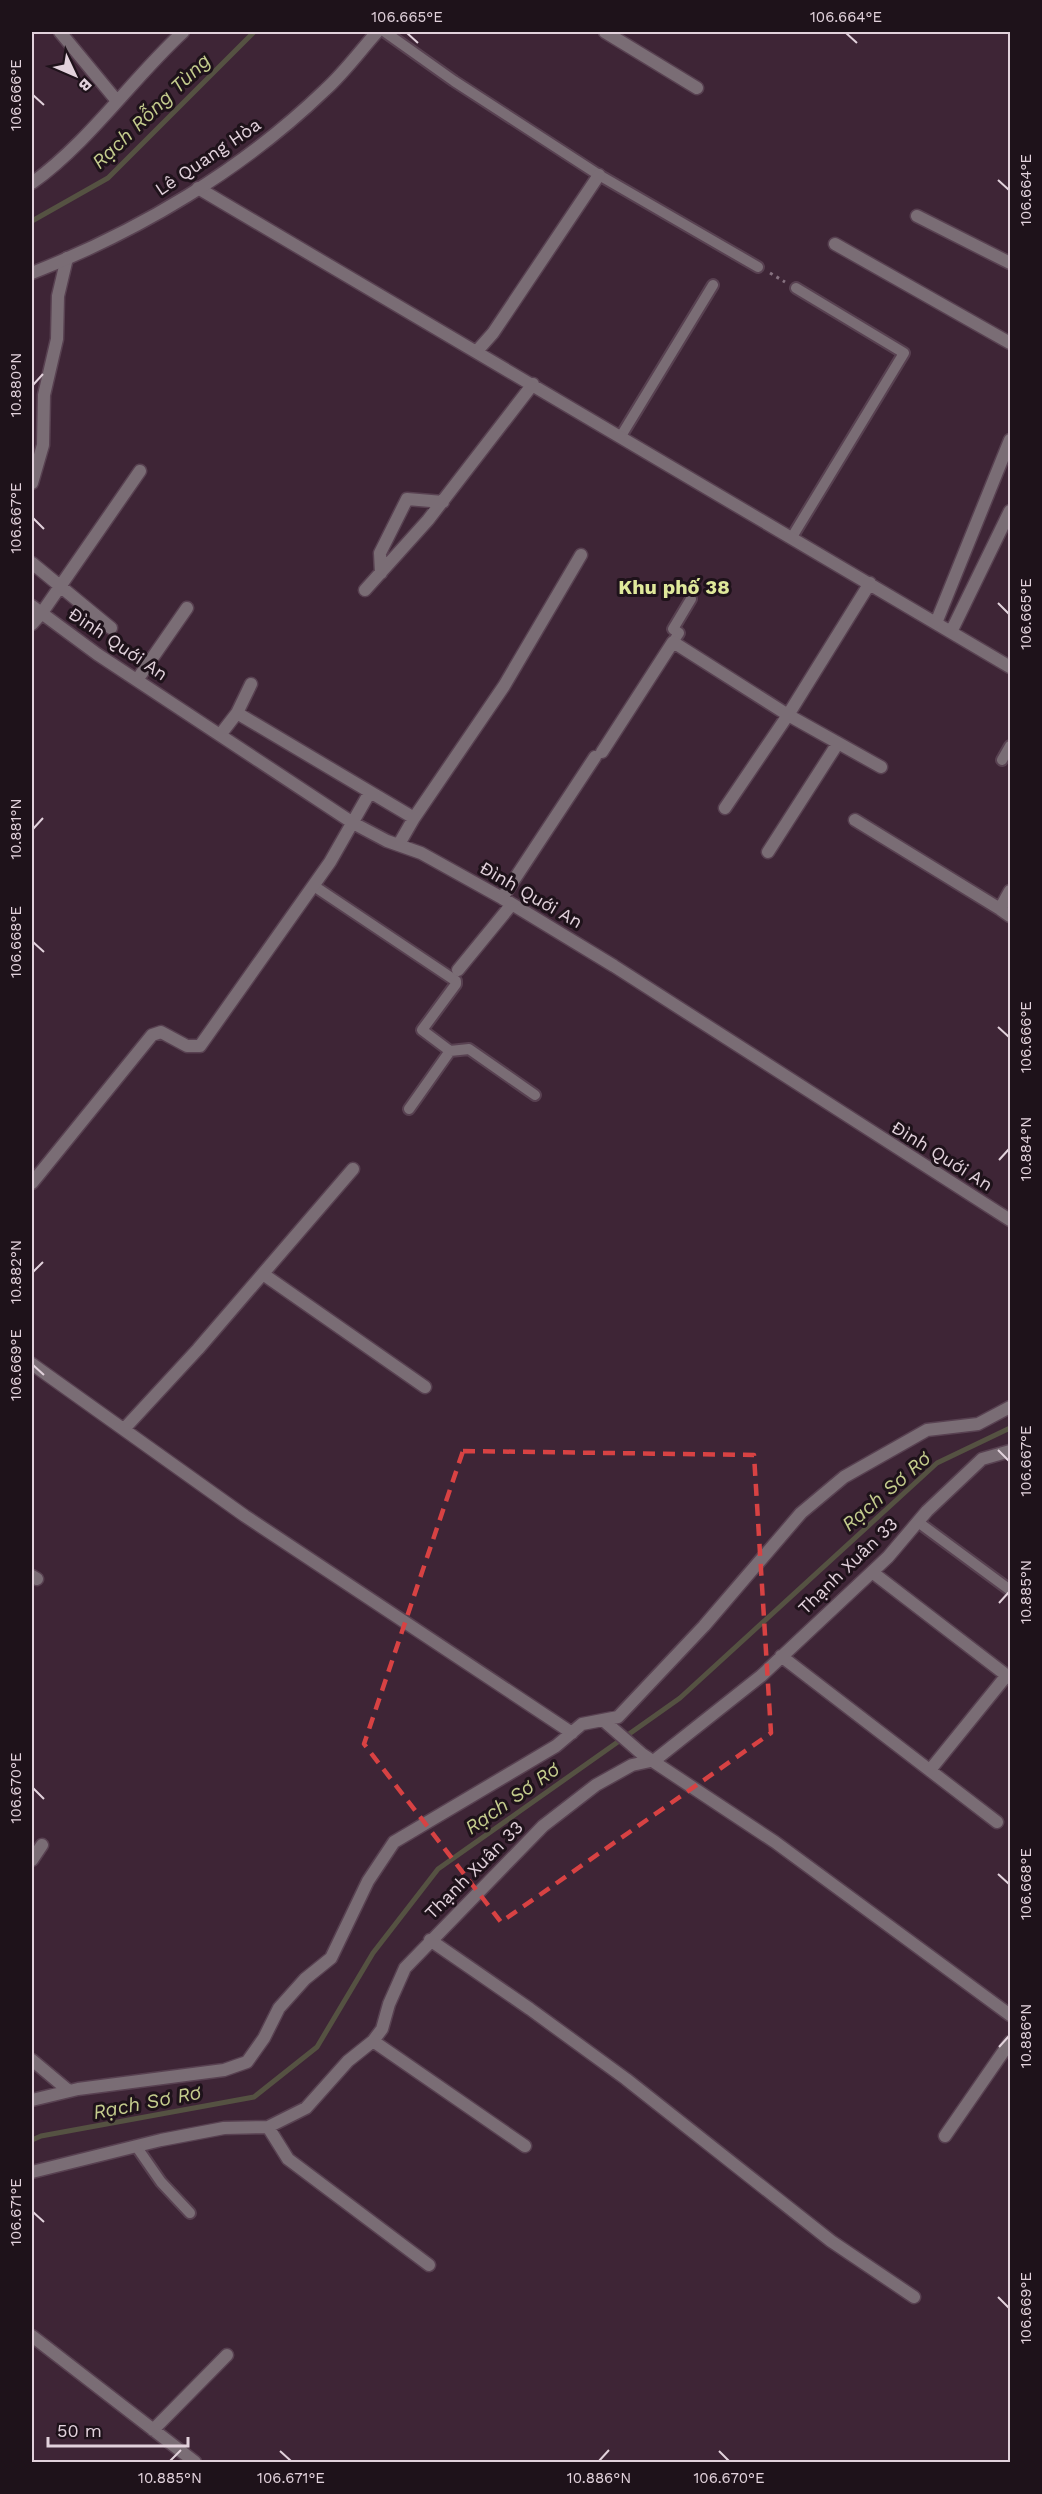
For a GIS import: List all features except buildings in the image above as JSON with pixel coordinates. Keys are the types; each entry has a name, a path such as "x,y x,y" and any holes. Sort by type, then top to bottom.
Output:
{"street":[{"path":"60,32 117,101"},
{"path":"32,183 53,167 117,101 156,56 183,32"},
{"name":"Lê Quang Hòa","path":"32,273 136,226 198,188 267,140 326,89 376,32"},
{"path":"605,32 697,88"},
{"path":"477,351 493,333 599,175"},
{"path":"198,188 1011,667"},
{"path":"917,216 1011,263"},
{"path":"835,244 1011,343"},
{"path":"32,483 43,445 44,395 57,339 58,296 68,258"},
{"path":"365,590 443,502 533,384"},
{"path":"936,623 1011,440"},
{"path":"32,624 37,610 60,586 140,471"},
{"path":"381,573 380,553 407,499 443,502"},
{"path":"951,632 1011,511"},
{"path":"399,844 414,818 504,686 581,555"},
{"path":"32,563 111,628"},
{"path":"725,808 788,715 870,584"},
{"path":"137,680 187,608"},
{"name":"Đình Quới An","path":"37,610 137,680 352,823 399,844 507,901 614,966 1011,1220"},
{"path":"458,970 507,901 598,755 673,642 788,715 881,767"},
{"path":"220,735 237,713 251,684"},
{"path":"237,713 414,818"},
{"path":"768,852 838,743"},
{"path":"32,1183 152,1035 161,1032 187,1046 200,1046 314,886 370,792"},
{"path":"855,820 1005,912 1011,891"},
{"path":"124,1429 198,1349 353,1169"},
{"path":"263,1274 426,1387"},
{"path":"32,1364 245,1515 572,1733"},
{"path":"32,2100 69,2091 224,2070 248,2062 264,2038 279,2008 305,1980 331,1958 368,1881 394,1842 556,1746 582,1724 606,1724 618,1717 704,1626 801,1512 844,1477 927,1430 978,1424 1011,1407"},
{"name":"Thạnh Xuân 33","path":"32,2172 136,2146 224,2128 268,2127 306,2108 348,2061 373,2041 382,2029 389,2004 405,1968 543,1826 596,1785 632,1765 655,1760 761,1676 872,1572 918,1522 982,1459 1011,1451"},
{"path":"872,1572 1009,1677 930,1770"},
{"path":"781,1656 997,1822"},
{"path":"606,1724 642,1754 655,1760 775,1842 1011,2015"},
{"path":"32,1860 42,1845"},
{"path":"430,1940 530,2008 626,2079 831,2241 914,2297"},
{"path":"373,2041 525,2146"},
{"path":"945,2136 1011,2042"},
{"path":"32,2060 69,2091"},
{"path":"268,2127 288,2159 429,2265"},
{"path":"32,2336 195,2463"},
{"path":"153,2430 227,2355"}],"lane":[{"path":"385,32 454,81 599,175 758,267"},
{"path":"621,436 713,285"},
{"path":"792,537 904,353 796,288"},
{"path":"673,642 679,633 673,629 691,599"},
{"path":"1002,760 1011,746"},
{"path":"314,886 454,979 456,984 422,1030 450,1051 469,1049 535,1095"},
{"path":"410,1109 450,1051"},
{"path":"918,1522 1011,1590"},
{"path":"136,2146 161,2182 190,2213"}],"path":[{"path":"758,267 796,288"}],"highlighted area":[{"path":"463,1451 754,1455 771,1733 501,1922 364,1744"}],"waterway":[{"name":"Rạch Rỗng Tùng","path":"32,221 108,178 254,32"},
{"name":"Rạch Sơ Rơ","path":"32,2140 41,2136 254,2097 317,2047 373,1953 438,1869 680,1698 937,1463 1010,1428"}],"district":[{"name":"Khu phố 38","path":"674,587"}]}
